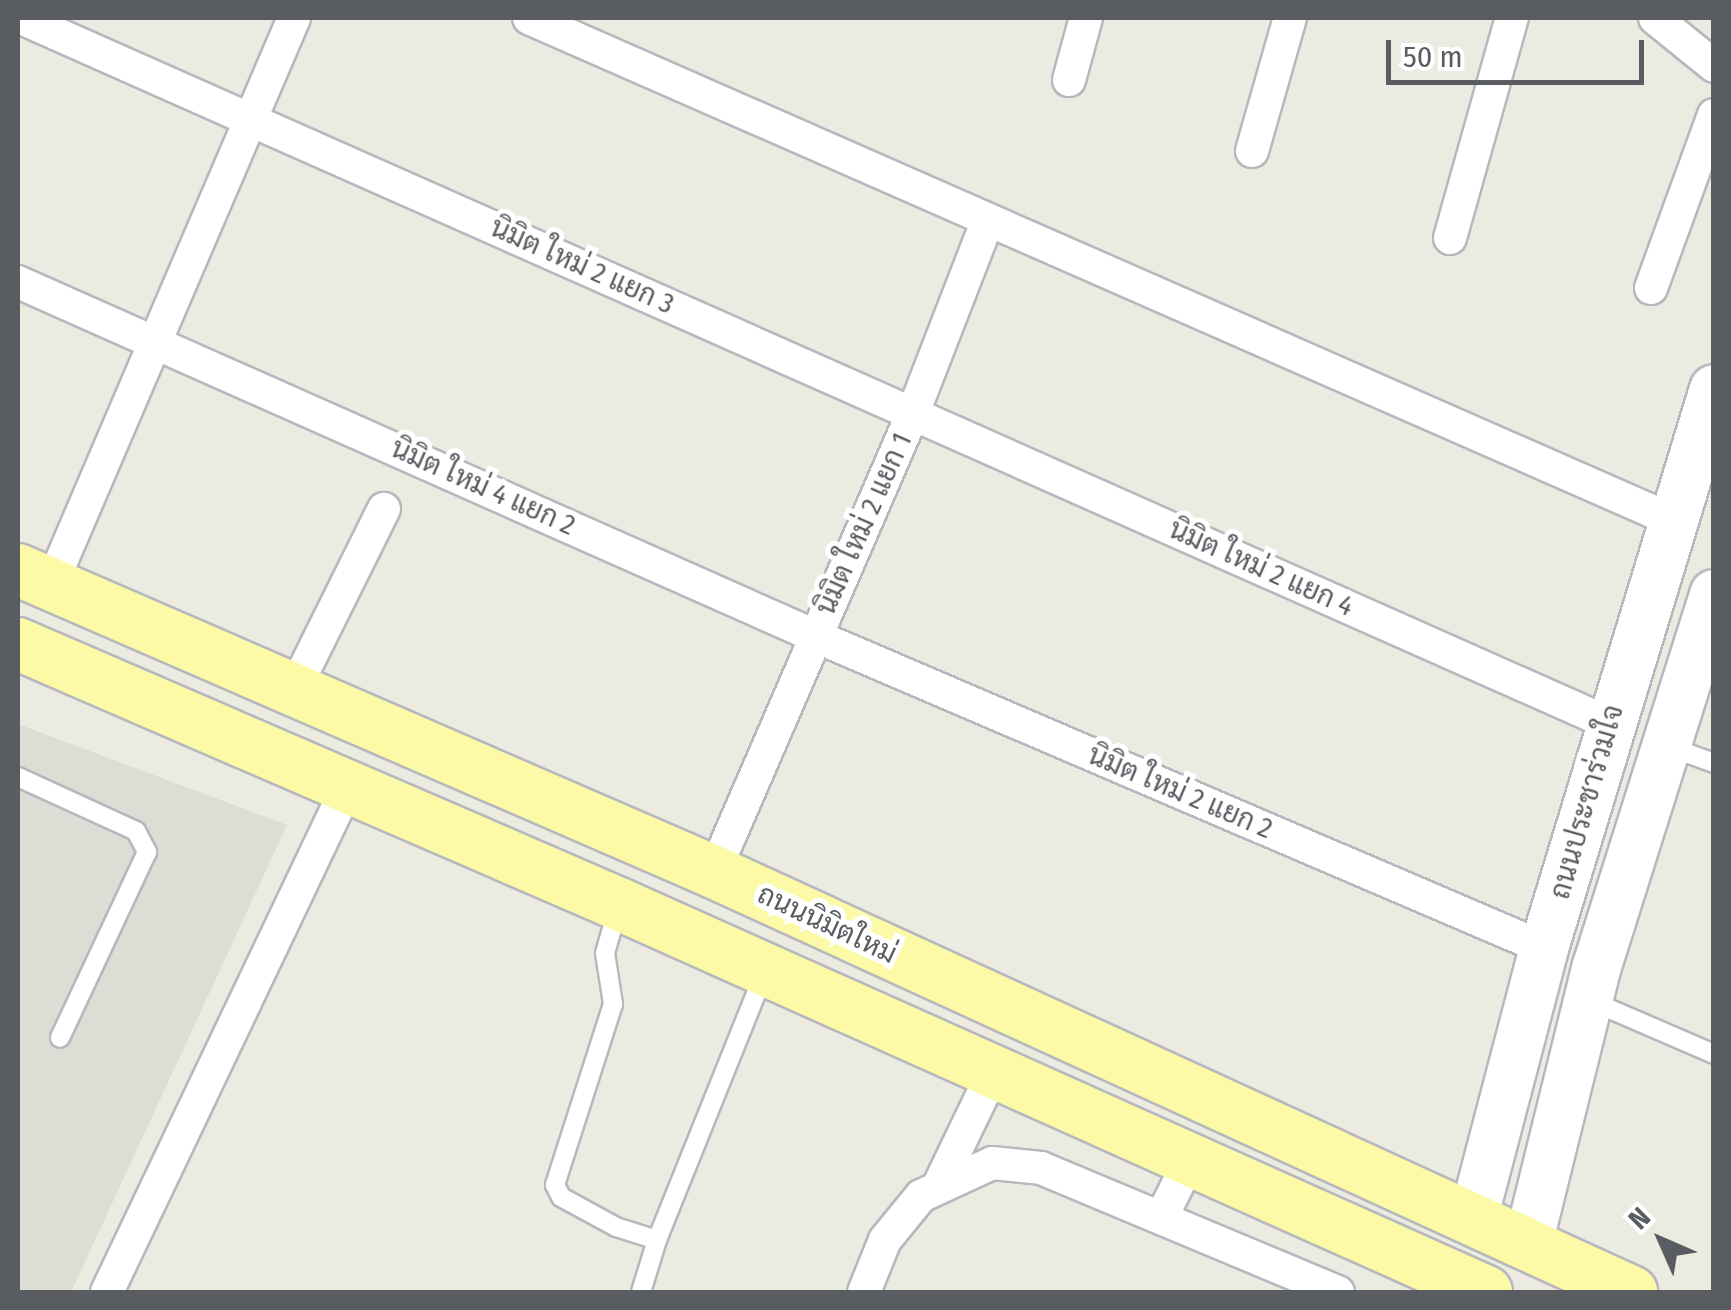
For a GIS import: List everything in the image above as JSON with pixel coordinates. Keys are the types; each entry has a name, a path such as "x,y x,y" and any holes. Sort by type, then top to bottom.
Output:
{"main road":[{"name":"ถนนประชาร่วมใจ","path":"1473,1219 1544,948 1609,723 1714,389"},
{"name":"ถนนนิมิตใหม่","path":"34,578 714,872 1631,1292"},
{"name":"ถนนประชาร่วมใจ","path":"1528,1244 1593,983 1714,594"},
{"path":"100,682 130,618"},
{"path":"18,644 346,790 619,904 1486,1292"},
{"path":"1544,948 1593,983"}],"street":[{"name":"นิมิต ใหม่ 2 แยก 3","path":"21,18 913,413"},
{"path":"34,578 150,341 294,18"},
{"path":"529,18 1672,520"},
{"path":"1069,80 1086,18"},
{"path":"1252,152 1290,18"},
{"path":"1450,238 1512,18"},
{"path":"1656,18 1714,66"},
{"path":"1651,288 1714,115"},
{"name":"นิมิต ใหม่ 2 แยก 1","path":"714,872 913,413 988,220"},
{"name":"นิมิต ใหม่ 4 แยก 2","path":"18,282 815,636"},
{"name":"นิมิต ใหม่ 2 แยก 4","path":"913,413 1609,723"},
{"path":"295,688 384,509"},
{"name":"นิมิต ใหม่ 2 แยก 2","path":"815,636 1544,948"},
{"path":"107,1292 346,790"},
{"path":"942,1182 994,1073"},
{"path":"1162,1218 1190,1160"},
{"path":"864,1292 884,1240 920,1196 942,1182 992,1163 1041,1168 1338,1292"}],"lane":[{"path":"1666,746 1714,763"},
{"path":"18,778 136,831 147,852 60,1038"},
{"path":"619,904 605,953 613,1004 554,1185 560,1197 616,1227 657,1240"},
{"path":"641,1292 657,1240 765,972"},
{"path":"1593,983 1714,1054"}],"shaded area":[{"path":"18,724 287,825 71,1292 18,1292"}]}
